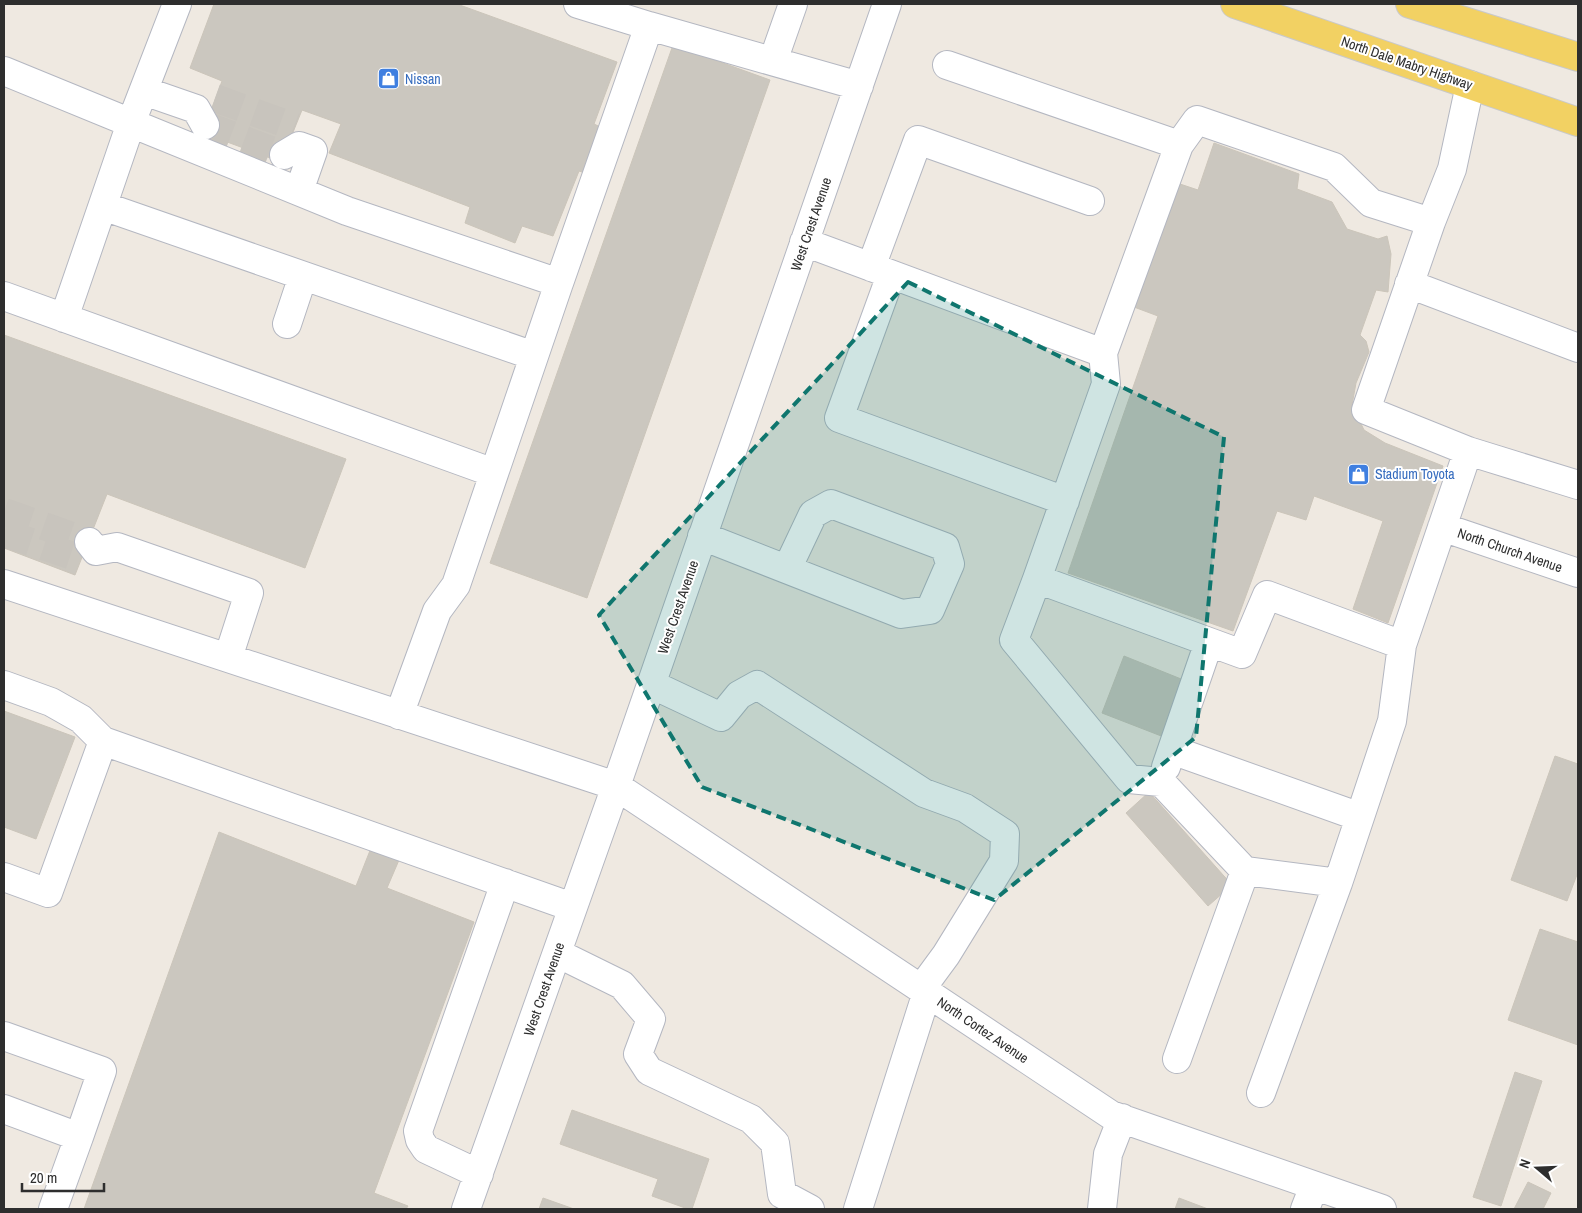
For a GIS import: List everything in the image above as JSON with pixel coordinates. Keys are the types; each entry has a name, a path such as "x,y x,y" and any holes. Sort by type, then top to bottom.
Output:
{"main road":[{"name":"North Dale Mabry Highway","path":"1235,4 1578,122"},
{"path":"1410,4 1578,57"}],"street":[{"path":"64,318 131,123 176,4"},
{"path":"578,4 859,86"},
{"path":"773,61 793,4"},
{"name":"West Crest Avenue","path":"466,1209 616,786 887,4"},
{"path":"399,714 437,611 456,585 649,26"},
{"path":"947,65 1180,145"},
{"path":"4,71 347,211 559,283"},
{"path":"1470,84 1452,169 1431,222 1366,410 1468,451 1576,477"},
{"path":"144,90 207,111"},
{"path":"1338,883 1245,871 1161,782 1129,779 1014,640 1106,384 1103,354 1180,145 1197,120 1334,167 1371,203 1431,222"},
{"path":"1065,501 839,418 918,140 1090,201"},
{"path":"291,143 313,152 299,191"},
{"path":"103,206 534,356"},
{"path":"804,242 1103,354"},
{"path":"287,324 303,276"},
{"path":"1410,284 1578,348"},
{"path":"4,296 494,473"},
{"path":"1262,1093 1338,883 1392,721 1402,645 1468,451"},
{"path":"702,536 901,614 930,610 950,564 945,547 831,504 813,514 787,569"},
{"name":"North Church Avenue","path":"1442,526 1578,573"},
{"path":"96,550 248,593 228,658"},
{"path":"1037,579 1242,654 1267,595 1402,645"},
{"name":"North Cortez Avenue","path":"4,584 616,786 1112,1115 1310,1197 1377,1208"},
{"path":"1161,782 1209,642"},
{"path":"651,684 721,717 739,695 757,685 924,793 965,808 1005,834 1004,861 924,991 858,1209"},
{"path":"4,685 51,702 81,719 103,741 572,907"},
{"path":"4,877 48,893 103,741"},
{"path":"1172,750 1360,817"},
{"path":"1177,1059 1245,871"},
{"path":"479,1174 426,1148 420,1140 418,1130 505,883"},
{"path":"557,953 622,985 651,1019 638,1054 649,1072 751,1119 776,1143 782,1194 810,1209"},
{"path":"4,1036 102,1071 53,1209"},
{"path":"4,1109 79,1137"},
{"path":"1102,1209 1108,1154 1122,1118"}],"highlighted area":[{"path":"908,282 1224,437 1196,737 994,900 702,787 599,615"}],"building":[{"path":"214,4 457,4 617,62 594,124 609,131 591,175 579,171 553,236 522,226 515,243 465,223 470,207 329,153 341,124 302,110 281,162 203,133 222,81 190,68"},
{"path":"673,45 770,80 587,598 490,563"},
{"path":"1214,143 1299,174 1297,189 1332,202 1347,229 1378,239 1387,236 1391,254 1388,292 1376,290 1360,335 1366,341 1369,352 1356,383 1352,405 1364,430 1385,443 1443,466 1388,623 1353,609 1383,521 1314,496 1306,520 1277,511 1233,631 1068,573 1158,316 1134,307 1177,183 1198,190"},
{"path":"4,335 346,459 305,568 107,494 75,575 4,548"},
{"path":"1124,656 1191,683 1169,739 1102,713"},
{"path":"4,711 75,737 36,839 4,827"},
{"path":"1555,756 1578,764 1578,872 1567,901 1511,880"},
{"path":"1149,792 1232,885 1208,906 1126,813"},
{"path":"219,832 356,886 371,848 399,860 387,888 474,922 374,1193 408,1206 406,1209 84,1209"},
{"path":"1540,929 1578,942 1578,1045 1508,1020"},
{"path":"1515,1072 1542,1081 1501,1206 1473,1197"},
{"path":"572,1110 709,1159 692,1209 652,1196 658,1179 560,1144"},
{"path":"1528,1182 1551,1193 1543,1209 1514,1209"},
{"path":"543,1198 574,1209 539,1209"},
{"path":"1179,1198 1208,1209 1175,1209"}],"tunnel":[{"path":"215,98 295,127"},
{"path":"205,125 284,155"},
{"path":"4,512 89,542"},
{"path":"4,533 82,559"}],"place":[{"name":"Nissan","path":"389,79"},
{"name":"Stadium Toyota","path":"1359,474"}]}
